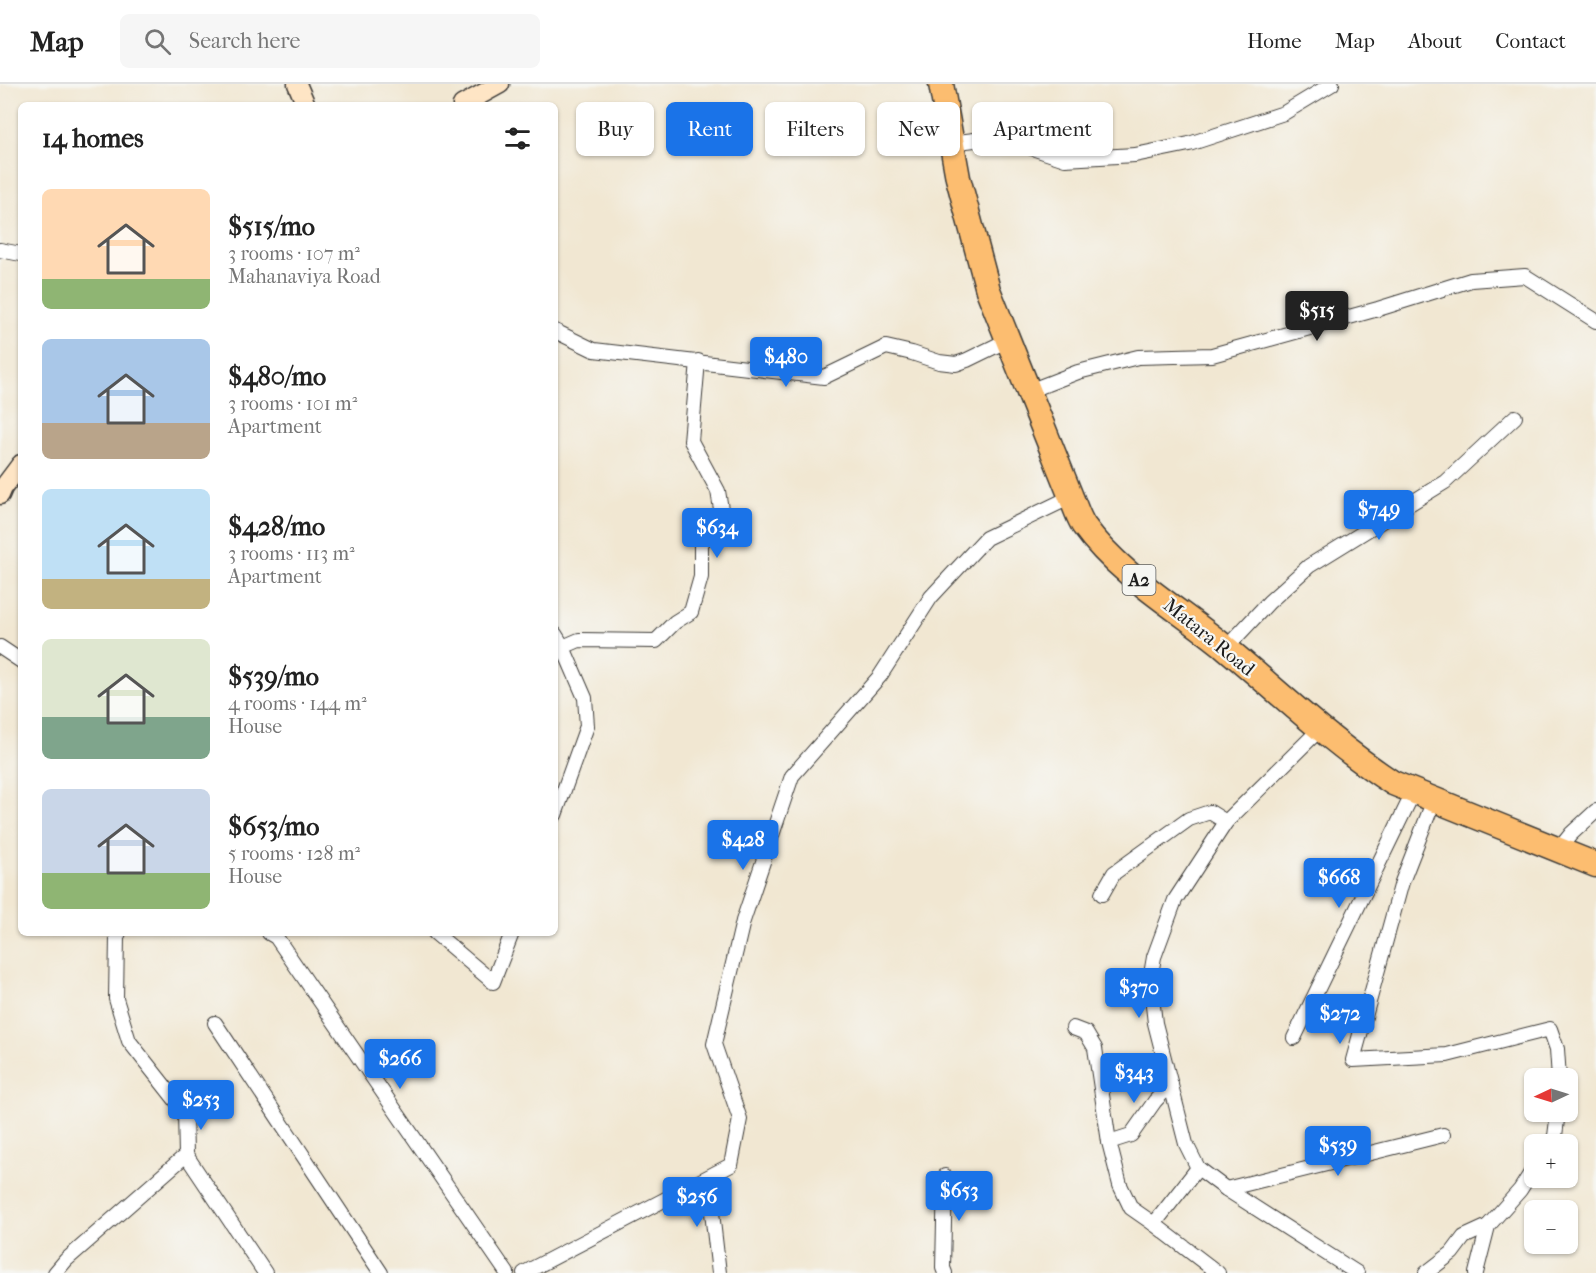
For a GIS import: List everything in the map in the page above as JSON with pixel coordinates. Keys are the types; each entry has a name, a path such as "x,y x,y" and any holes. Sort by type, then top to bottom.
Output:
{"highway":[{"name":"Matara Road","path":"941,84 944,102"},
{"name":"Matara Road","path":"953,156 988,290 1082,523 1100,546 1121,566 1226,648 1320,729 1364,764 1393,783 1596,865"}],"main road":[{"path":"297,84 305,102"},
{"path":"467,102 500,84"},
{"path":"1,491 18,468"}],"street":[{"path":"960,142 999,137 1065,159 1135,154 1189,144 1284,113 1332,84"},
{"path":"0,250 18,253"},
{"path":"1029,391 1078,372 1138,357 1212,355 1378,309 1471,280 1525,276 1596,321"},
{"path":"558,332 594,350 824,377 886,347 912,352 939,362 956,363 1008,340"},
{"path":"563,647 579,640 656,641 675,622 691,612 701,577 702,543 723,521 718,491 691,441 699,361"},
{"path":"1226,648 1269,602 1310,566 1445,482 1515,417"},
{"path":"524,1273 731,1165 740,1119 714,1044 743,921 792,776 880,676 931,597 986,538 1071,497"},
{"path":"558,639 585,698 587,726 558,807"},
{"path":"0,647 18,659"},
{"path":"1320,729 1226,822 1175,900 1154,957 1150,980 1155,1023 1186,1144 1198,1168 1226,1189 1357,1273"},
{"path":"1294,1038 1424,796"},
{"path":"1424,796 1353,1060 1447,1055 1550,1029 1557,1049 1558,1068"},
{"path":"1559,849 1571,834 1596,811"},
{"path":"1102,894 1114,873 1189,819 1210,812 1226,822"},
{"path":"117,936 116,999 129,1041 184,1112 186,1155 265,1273"},
{"path":"274,936 507,1273"},
{"path":"439,936 493,982 511,936"},
{"path":"215,1023 381,1273"},
{"path":"1073,1028 1086,1033 1095,1048 1109,1142 1120,1185 1131,1208 1218,1273"},
{"path":"1109,1142 1131,1136 1171,1084"},
{"path":"1226,1189 1443,1135"},
{"path":"55,1273 66,1260 186,1155"},
{"path":"1154,1224 1198,1168"},
{"path":"945,1176 943,1268 945,1273"},
{"path":"708,1178 719,1273"},
{"path":"1426,1273 1452,1253 1464,1237 1488,1226 1524,1184"},
{"path":"1476,1273 1488,1226"}]}
